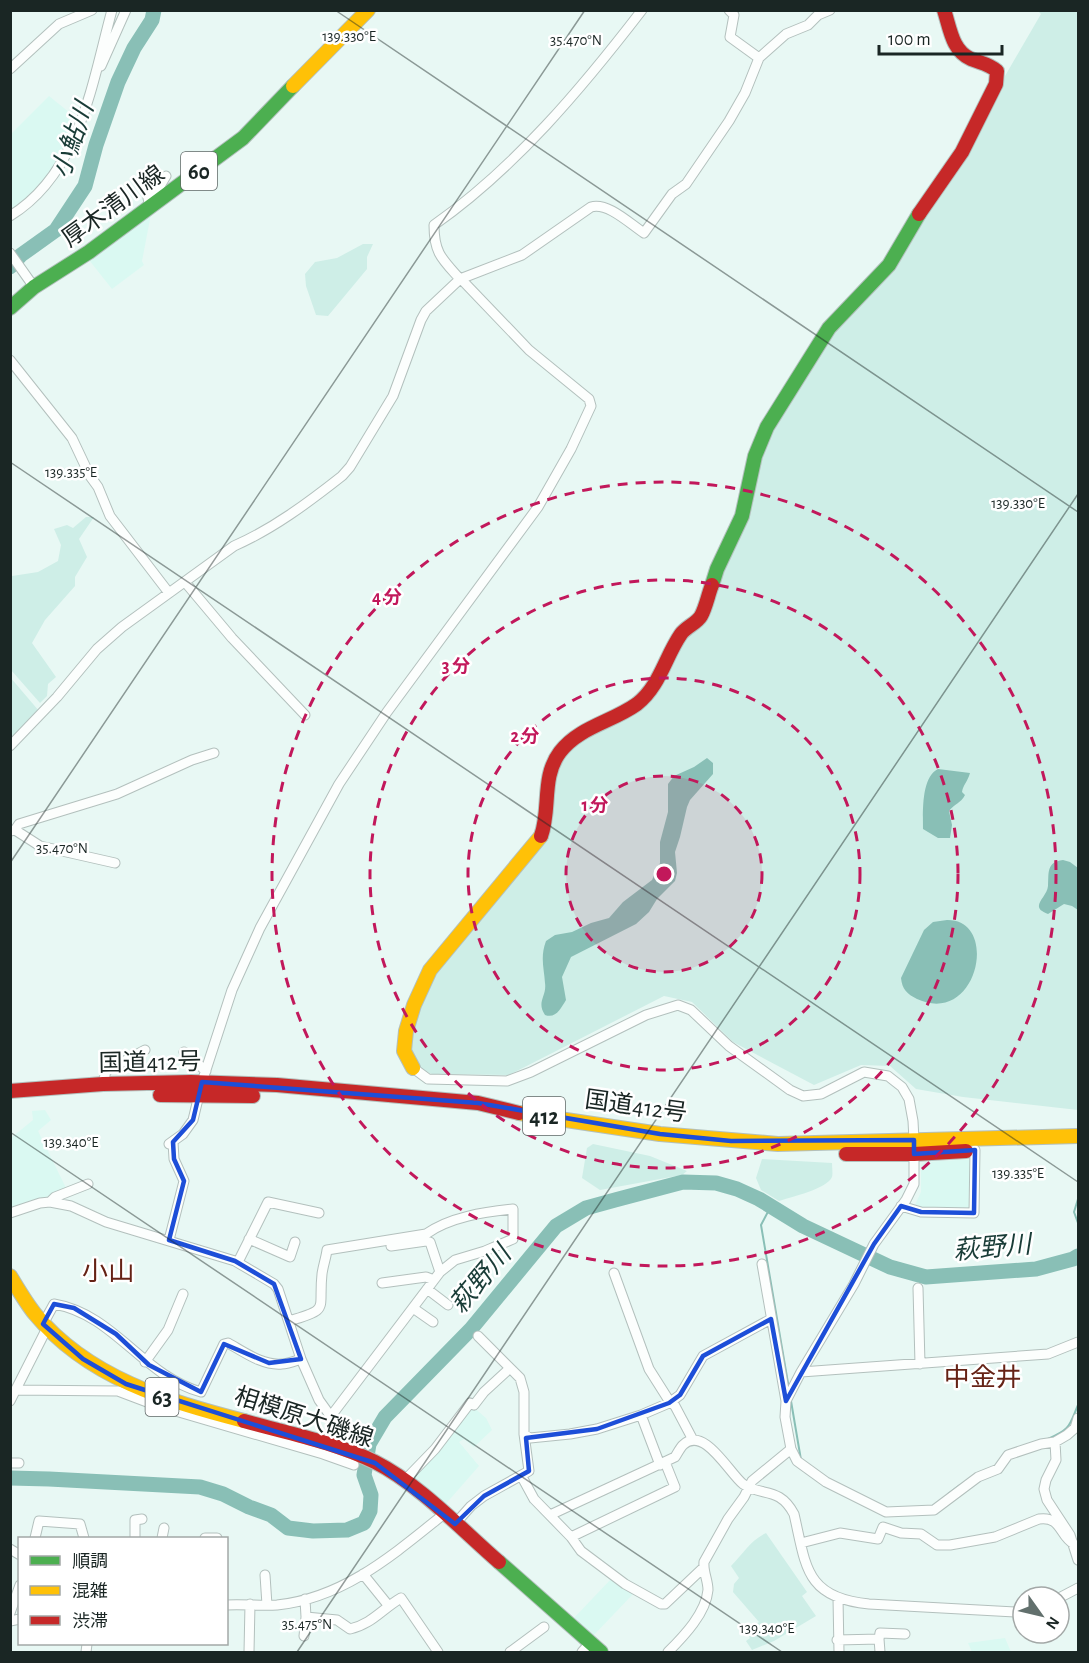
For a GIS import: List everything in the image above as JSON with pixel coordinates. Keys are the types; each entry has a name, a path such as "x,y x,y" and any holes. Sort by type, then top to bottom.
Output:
{"main road":[{"name":"厚木清川線","path":"10,308 31,283 89,252 243,138 368,10"},
{"path":"413,1068 406,1058 404,1045 421,985 435,963 540,838 546,822 548,777 558,754 570,740 580,733 618,716 639,702 655,684 682,633 701,617 717,569 742,516 760,441 776,410 829,328 890,265 919,213 973,132 996,84 997,71 988,62 967,56 958,48 953,40 944,10"},
{"name":"国道412号","path":"10,1104 95,1097 202,1083"},
{"name":"国道412号","path":"10,1091 103,1084 202,1083 274,1096 380,1103 475,1113 659,1144 810,1155 1078,1137"},
{"name":"国道412号","path":"914,1147 975,1150 1078,1147"},
{"name":"相模原大磯線","path":"10,1276 45,1326 96,1368 126,1384 157,1400 327,1444 353,1459 375,1463 404,1480 455,1524 586,1648 601,1653"}],"street":[{"path":"10,69 59,24 92,10"},
{"path":"10,216 31,202 53,176 87,106 112,10"},
{"path":"96,75 126,10"},
{"path":"169,1240 184,1181 174,1159 171,1143 183,1134 192,1120 232,990 260,928 339,784 387,712 538,507 591,406 589,399 529,351 442,259 434,244 434,225 460,207 566,104 642,10"},
{"path":"729,10 734,15 730,37 759,58"},
{"path":"10,746 57,697 97,649 122,627 234,546 252,538 311,499 350,467 393,396 426,311 461,279 522,255 596,205 609,209 644,233 672,194 686,184 729,121 746,93 759,58 786,34 808,25 818,15 830,10"},
{"path":"150,207 148,198 164,177"},
{"path":"10,253 31,283"},
{"path":"10,360 72,438 90,476 98,487 110,516 169,593"},
{"path":"185,582 232,638 305,715"},
{"path":"115,863 40,846 13,830 19,824 117,794 192,760 214,753"},
{"path":"413,1068 428,1080 507,1081 646,1015 667,1008 684,1006 729,1046 790,1090 803,1096 821,1094 864,1072 888,1076 902,1087 909,1100 914,1147 914,1184 902,1206 874,1244 864,1266 786,1401"},
{"path":"103,1084 106,1071 145,1050"},
{"path":"184,1052 202,1083"},
{"path":"902,1206 921,1212 974,1213 975,1150"},
{"path":"51,1202 55,1197 88,1184"},
{"path":"10,1213 40,1203 51,1202 71,1206 106,1222 238,1262 274,1284 278,1289 301,1359 319,1400 334,1421 327,1444"},
{"path":"238,1262 268,1202 320,1214"},
{"path":"289,1321 310,1315 322,1303 322,1274 328,1248 426,1234 435,1228 466,1217 490,1211 513,1209 513,1239 455,1260 437,1276 331,1416"},
{"path":"249,1239 290,1257 295,1242"},
{"path":"391,1246 409,1246 426,1240 430,1242 437,1276"},
{"path":"762,1263 786,1401 785,1417 791,1449 797,1461 826,1482 886,1512 934,1510 978,1477 998,1469 1008,1455 1041,1444 1055,1442 1075,1428 1078,1418"},
{"path":"614,1273 649,1369 675,1406 693,1440"},
{"path":"382,1283 437,1276"},
{"path":"918,1288 920,1364"},
{"path":"427,1289 448,1305"},
{"path":"145,1362 168,1330 183,1294"},
{"path":"10,1401 54,1304 69,1306 116,1334 145,1362 188,1388 201,1392 224,1344 228,1343 269,1363 282,1364 301,1359"},
{"path":"413,1308 433,1322"},
{"path":"524,1434 530,1438 570,1434 597,1429 641,1415 680,1395 704,1356 771,1320"},
{"path":"455,1524 471,1506 484,1496 522,1477 529,1471 524,1434 523,1386 520,1378 478,1336"},
{"path":"801,1372 1048,1354 1078,1342"},
{"path":"404,1480 435,1449 470,1403 474,1405 484,1392 509,1369"},
{"path":"157,1400 166,1376"},
{"path":"15,1390 118,1391 157,1400 323,1454 353,1459"},
{"path":"571,1538 652,1501 675,1487 641,1415"},
{"path":"550,1515 675,1457 683,1445 693,1440 702,1442 712,1449 749,1488 767,1491 789,1507 794,1514 810,1576 823,1589 838,1598 848,1602 868,1604 1011,1612"},
{"path":"1055,1442 1056,1460 1044,1489 1047,1500 1063,1522 1078,1560"},
{"path":"668,1653 683,1637 706,1603 708,1587 703,1568 704,1562 728,1519 752,1481 791,1449"},
{"path":"522,1477 534,1499 581,1551 625,1584 661,1604 665,1605 703,1568"},
{"path":"228,1605 267,1605 324,1594 375,1568 444,1514"},
{"path":"801,1543 840,1533 878,1539 883,1527 902,1533 921,1534 937,1545 951,1545 995,1537 1047,1518 1054,1521 1069,1542 1074,1545"},
{"path":"135,1537 135,1520 142,1519"},
{"path":"35,1537 39,1521 80,1524 83,1537"},
{"path":"162,1537 164,1528"},
{"path":"204,1536 216,1536"},
{"path":"363,1574 388,1605"},
{"path":"265,1575 267,1605"},
{"path":"10,1612 18,1590"},
{"path":"306,1617 337,1620 350,1629 364,1626 388,1605 401,1598 412,1611 438,1653"},
{"path":"838,1598 839,1653"},
{"path":"304,1636 305,1599"},
{"path":"249,1653 250,1604"},
{"path":"510,1653 544,1627"},
{"path":"880,1653 880,1633 905,1634"},
{"path":"837,1640 879,1639"}],"highlighted area":[{"path":"202,1082 478,1103 660,1134 731,1141 914,1140 914,1154 975,1150 974,1213 921,1212 901,1206 874,1244 786,1401 771,1319 703,1356 680,1395 669,1403 597,1429 526,1438 529,1471 484,1496 455,1524 375,1463 126,1384 83,1359 43,1324 54,1304 74,1308 116,1334 149,1365 201,1392 224,1344 269,1363 301,1359 274,1284 235,1261 169,1240 184,1181 174,1159 173,1142 193,1120"}],"shaded area":[{"path":"1038,11 1078,11 1078,1110 963,1097 916,1089 890,1066 861,1065 814,1085 733,1042 692,1002 664,996 509,1075 432,1074 422,1070 411,1055 410,1044 423,995 437,968 544,843 553,821 553,784 560,761 576,741 611,726 687,637 707,621 717,584 756,475 765,441 826,340 857,304 894,271 923,222 964,163 1002,90 1005,76 1041,14"},
{"path":"49,96 80,121 47,181 11,213 11,134"},
{"path":"151,214 142,261 144,265 112,289 89,260"},
{"path":"363,244 373,244 367,257 367,269 328,316 316,315 306,286 305,274 315,262 337,258"},
{"path":"86,517 94,517 79,539 87,557 75,577 75,586 45,620 32,643 56,677 48,684 47,696 40,703 11,670 11,578 38,572 58,561 61,545 54,529 67,525 73,528"},
{"path":"10,677 39,711 10,742"},
{"path":"45,1110 51,1120 38,1131 67,1190 11,1209 11,1138 33,1120 32,1111"},
{"path":"593,1144 650,1156 687,1171 682,1175 600,1190 582,1178 587,1148"},
{"path":"762,1159 832,1163 832,1177 816,1189 779,1201 761,1190 756,1178"},
{"path":"973,1159 972,1210 913,1209 921,1192 921,1165 925,1162"},
{"path":"472,1406 486,1418 492,1430 474,1447 464,1439 459,1442 479,1466 443,1507 412,1479"},
{"path":"766,1533 807,1592 802,1596 816,1616 774,1641 752,1650 746,1641 750,1638 746,1631 759,1622 733,1592 734,1584 739,1578 731,1566 751,1544"},
{"path":"613,1577 635,1592 592,1637 572,1620"},
{"path":"1005,1638 1011,1652 972,1652 968,1643"}],"water":[{"path":"707,758 713,763 713,774 690,800 687,807 675,852 677,873 675,881 636,924 571,957 562,977 566,1000 555,1014 545,1015 541,1006 545,988 543,957 546,941 555,935 572,932 609,918 623,902 652,880 660,863 660,842 668,812 668,784 674,776"},
{"path":"938,769 970,773 962,792 965,795 949,811 952,825 950,838 938,838 923,829 926,787 932,773"},
{"path":"1063,860 1078,868 1078,910 1064,904 1048,914 1039,908 1039,905 1047,890 1051,866"},
{"path":"947,920 963,924 973,936 977,952 975,970 967,986 955,998 938,1004 917,999 906,991 901,978 924,930 933,922"}],"waterway":[{"name":"小鮎川","path":"10,267 21,255 56,230 85,186 96,145 118,82 134,48 152,20 154,10"},
{"name":"萩野川","path":"10,1478 200,1487 223,1494 271,1515 288,1528 313,1531 347,1530 364,1523 370,1511 371,1495 364,1475 369,1444 385,1417 471,1329 556,1226 586,1208 683,1182 716,1183 737,1189 759,1199 803,1226 890,1267 926,1277 1036,1269 1078,1256"},
{"path":"1078,1199 1074,1212 1078,1223"},
{"path":"771,1206 761,1225 789,1389"},
{"path":"791,1401 801,1460"},
{"path":"1048,1439 1068,1426 1078,1405"},
{"path":"948,1494 960,1485"}],"traffic: fast":[{"path":"10,308 34,287 89,252 243,138 293,86"},
{"path":"712,585 742,516 755,456 767,427 829,328 889,265 919,214"},
{"path":"499,1562 601,1652"}],"traffic: slow":[{"path":"293,86 368,10"},
{"path":"413,1068 404,1051 406,1031 414,1005 430,970 541,836"},
{"path":"519,1113 660,1134 778,1144 1078,1136"},
{"path":"10,1276 32,1310 56,1336 79,1355 104,1371 158,1395 244,1421"}],"traffic: jam":[{"path":"919,214 962,152 996,84 997,71 971,59 956,45 944,10"},
{"path":"541,836 546,815 550,772 560,752 577,736 627,710 645,697 657,680 681,634 701,616 712,585"},
{"path":"10,1091 103,1084 191,1082 277,1085 478,1103 519,1113"},
{"path":"160,1095 253,1096"},
{"path":"846,1154 966,1151"},
{"path":"244,1421 327,1443 375,1462 408,1482 499,1562"}],"district":[{"name":"小山","path":"108,1271"},
{"name":"中金井","path":"983,1377"}]}
